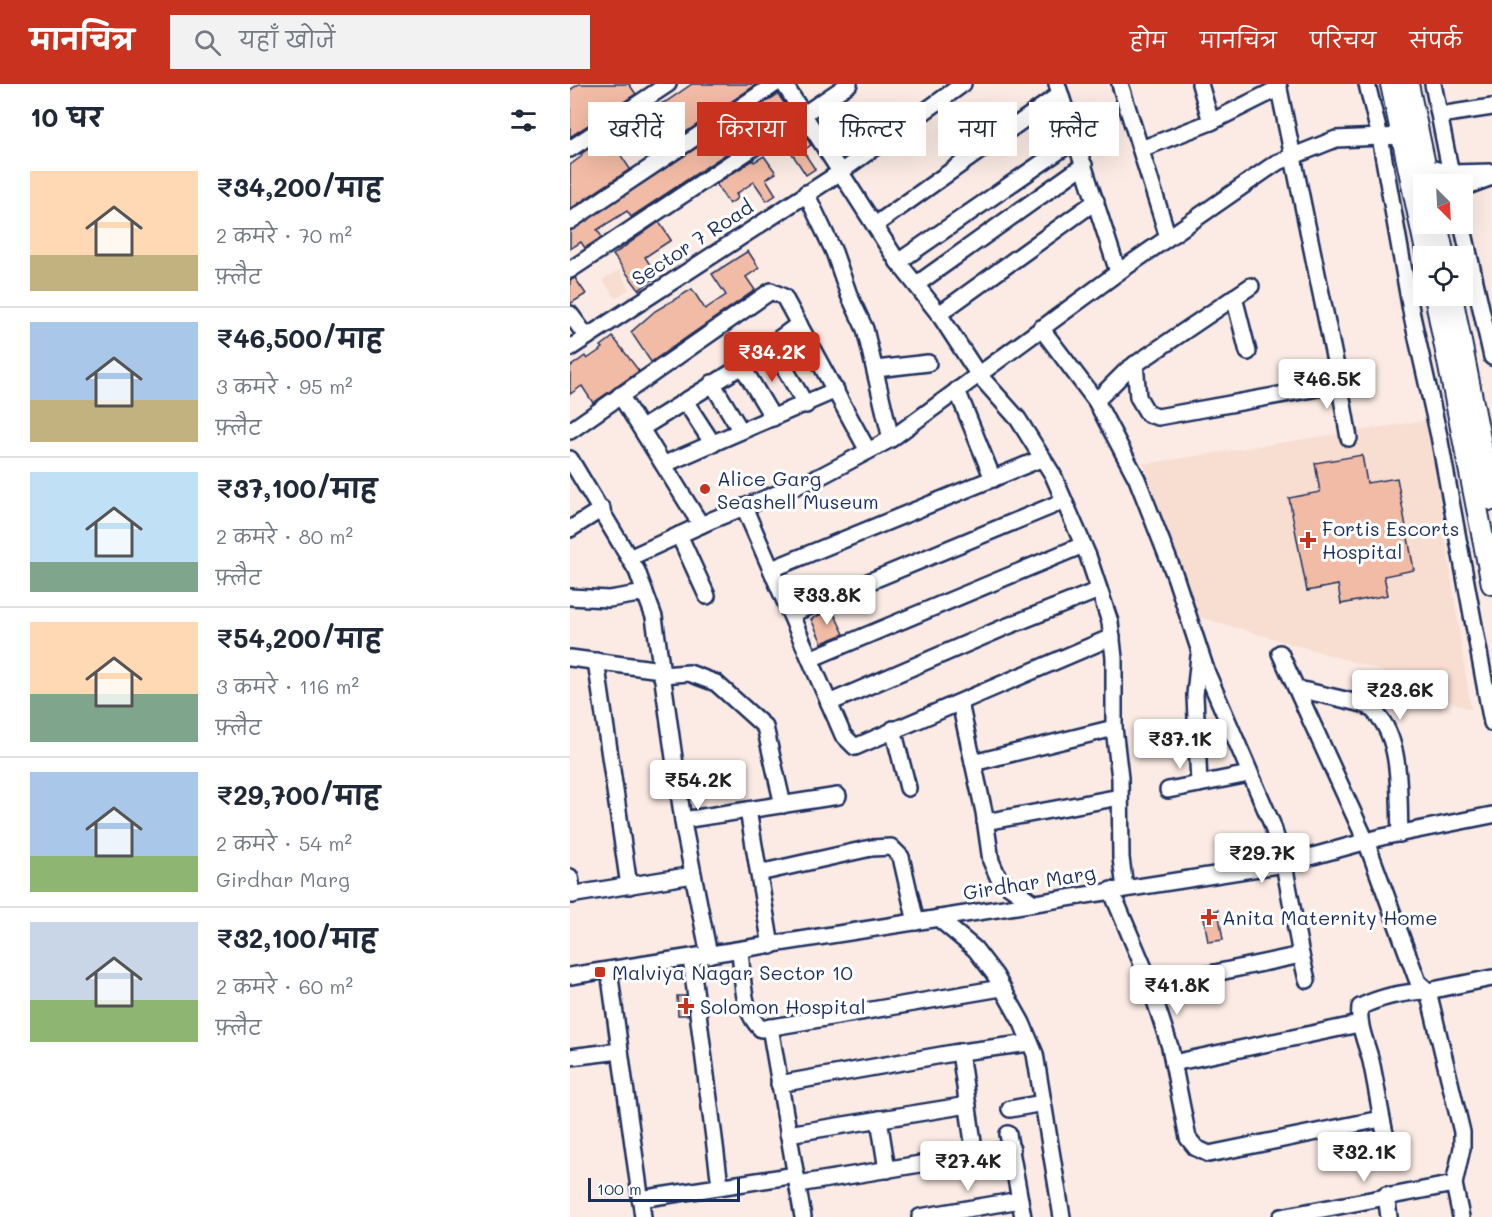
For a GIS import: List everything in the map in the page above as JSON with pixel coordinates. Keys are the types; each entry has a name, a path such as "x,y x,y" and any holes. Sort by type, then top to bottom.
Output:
{"main road":[{"path":"1391,84 1425,246"},
{"path":"1408,84 1427,174"},
{"path":"1437,306 1492,584"},
{"path":"1454,306 1492,500"}],"street":[{"path":"570,149 668,84"},
{"path":"570,221 775,84"},
{"path":"784,84 795,102"},
{"path":"807,114 849,84"},
{"name":"Sector 7 Road","path":"570,348 839,173 963,84"},
{"path":"1120,84 1168,237"},
{"path":"1200,84 1211,122"},
{"path":"1368,84 1380,137 1412,316 1437,429 1492,723"},
{"path":"1433,84 1451,174"},
{"path":"1141,149 1211,122 1278,86 1349,438"},
{"path":"875,225 1059,89"},
{"path":"1440,115 1492,107"},
{"path":"807,121 898,262 939,314 978,374 1018,419 1043,458 1083,545 1110,622 1112,637 1114,728 1120,797 1121,858 1118,889 1173,1063 1188,1138 1196,1148 1209,1154 1381,1119"},
{"path":"629,558 700,525 821,476 891,438 1118,272 1276,163 1336,139 1402,136"},
{"path":"570,270 743,156"},
{"path":"898,262 1052,156"},
{"path":"1081,156 1118,272"},
{"path":"917,284 1084,165"},
{"path":"1473,175 1492,172"},
{"path":"1473,184 1492,177"},
{"path":"806,193 834,252 849,295 865,329 891,438"},
{"path":"939,314 1096,201"},
{"path":"1464,234 1492,357"},
{"path":"1096,401 1136,364 1251,286"},
{"path":"570,431 766,292 776,292 784,297 868,451"},
{"path":"1234,297 1248,352"},
{"path":"570,314 587,337"},
{"path":"642,428 742,366 799,324"},
{"path":"1041,328 1096,401 1137,479 1175,576 1200,652 1272,824 1284,864 1307,980"},
{"path":"771,345 806,405"},
{"path":"876,369 928,363"},
{"path":"1136,364 1138,397 1148,414 1158,417 1329,386 1338,376"},
{"path":"742,366 773,418"},
{"path":"712,383 741,431"},
{"path":"665,464 806,405 836,390"},
{"path":"957,390 993,479"},
{"path":"620,395 665,464 700,525"},
{"path":"685,401 713,444"},
{"path":"772,569 1043,458"},
{"path":"570,459 575,477 602,509 629,558 654,617 683,820 709,955"},
{"path":"791,614 1064,501"},
{"path":"744,507 843,735 855,747 1112,637"},
{"path":"570,529 602,509"},
{"path":"679,535 707,596"},
{"path":"810,658 1083,545"},
{"path":"829,703 1003,628 1099,590"},
{"path":"570,597 609,599 645,593"},
{"path":"1198,784 1195,695 1200,652"},
{"path":"1280,653 1366,841 1419,982 1428,991 1462,1132 1462,1148 1454,1184 1461,1217"},
{"path":"570,658 661,673 689,673 716,683 765,727 783,805"},
{"path":"596,661 629,886"},
{"path":"1298,689 1368,706 1382,723 1391,739 1400,834"},
{"path":"960,704 991,861 999,879 1027,903"},
{"path":"973,763 1114,728"},
{"path":"893,729 908,788"},
{"path":"1168,790 1250,774"},
{"path":"683,820 838,796"},
{"path":"985,822 1120,797"},
{"path":"748,810 771,946"},
{"name":"Girdhar Marg","path":"570,976 1284,864 1366,841 1492,815"},
{"path":"759,873 871,848 891,847 901,857 915,922"},
{"path":"570,877 572,895 693,875"},
{"path":"944,917 975,948 1022,1023 1035,1054 1062,1217"},
{"path":"740,951 748,1010 753,1022 761,1029 1001,988"},
{"path":"1186,978 1301,955"},
{"path":"691,958 720,1185"},
{"path":"609,970 643,1217"},
{"path":"1390,1153 1381,1119 1371,1062 1359,1024 1360,1007 1375,1000 1407,992 1428,991 1492,978"},
{"path":"1173,1063 1359,1024"},
{"path":"770,1027 803,1217"},
{"path":"779,1084 1030,1042"},
{"path":"570,1058 620,1051"},
{"path":"960,1052 975,1156"},
{"path":"1010,1109 1043,1103"},
{"path":"788,1134 968,1105"},
{"path":"879,1119 887,1170"},
{"path":"640,1199 720,1185 887,1170 975,1156 1010,1142 1023,1217"},
{"path":"1281,1217 1386,1195 1454,1184"},
{"path":"1386,1195 1389,1217"},
{"path":"920,1217 1020,1200"}],"shaded area":[{"path":"619,270 629,289 616,298 602,280"},
{"name":"Fortis Escorts Hospital","path":"1428,420 1471,710 1374,668 1196,616 1144,464"}],"building":[{"path":"579,84 629,84 636,94 624,102 588,102 588,125 570,137 570,90"},
{"path":"692,84 757,84 730,102 697,102 697,125 685,133 685,102 665,102"},
{"path":"778,94 783,102 766,102"},
{"path":"697,147 697,156 723,156 631,217 627,211 597,230 602,237 585,248 581,242 570,249 570,231"},
{"path":"588,149 588,156 621,156 630,169 570,209 570,165 582,156 581,154"},
{"path":"764,156 776,173 766,179 776,195 767,201 754,182 736,194 738,198 729,204 716,184 753,160 754,162"},
{"path":"794,156 806,156 815,169 806,175"},
{"path":"659,222 671,240 645,257 657,276 639,290 613,255"},
{"path":"748,251 759,268 746,277 755,290 651,362 631,332 655,311 692,289 705,309 726,295 712,274"},
{"path":"575,278 586,294 570,304 570,280"},
{"path":"613,337 639,371 593,403 582,386 570,394 570,367 585,356 587,359 603,348 601,346"},
{"path":"1362,455 1367,483 1397,478 1414,570 1384,576 1388,595 1341,604 1338,585 1307,591 1289,498 1320,492 1315,463"},
{"path":"832,609 844,634 822,643 811,619"},
{"path":"1218,910 1223,940 1208,942 1203,912"},
{"path":"677,996 686,996 688,1015 678,1015"}],"place":[{"name":"Alice Garg Seashell Museum","path":"705,489"},
{"name":"Fortis Escorts Hospital","path":"1308,540"},
{"name":"Anita Maternity Home","path":"1209,917"},
{"name":"Malviya Nagar Sector 10","path":"600,972"},
{"name":"Solomon Hospital","path":"686,1006"}]}
